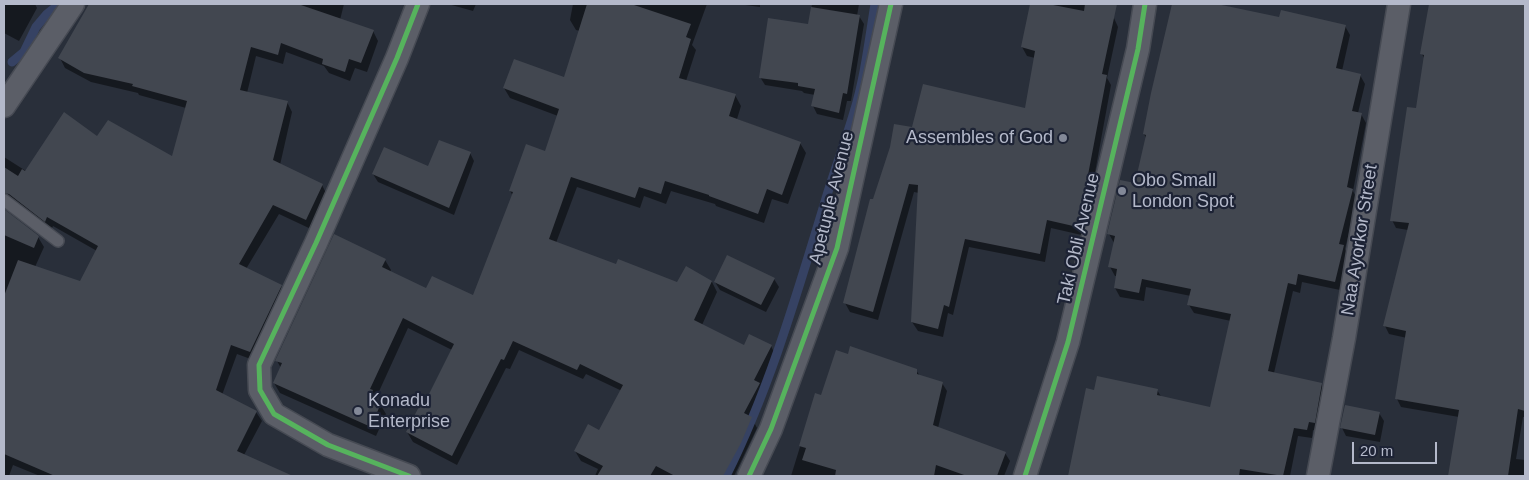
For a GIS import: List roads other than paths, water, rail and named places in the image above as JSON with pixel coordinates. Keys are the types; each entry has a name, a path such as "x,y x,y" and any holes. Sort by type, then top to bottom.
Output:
{"street":[{"path":"4,106 73,4"},
{"path":"409,476 328,445 274,414 260,390 259,365 320,234 397,58 418,4"},
{"name":"Apetuple Avenue","path":"749,476 771,428 837,248 891,4"},
{"name":"Taki Obli Avenue","path":"1025,476 1068,342 1138,49 1145,4"},
{"name":"Naa Ayorkor Street","path":"1318,476 1344,338 1399,4"}],"lane":[{"path":"4,200 58,241"}],"waterway":[{"path":"57,4 58,19"},
{"path":"726,476 769,377 803,274 858,99 875,4"},
{"path":"12,62 24,52 36,27 57,6"}],"place":[{"name":"Assembles of God","path":"1063,138"},
{"name":"Obo Small London Spot","path":"1122,191"},
{"name":"Konadu Enterprise","path":"358,411"}]}
